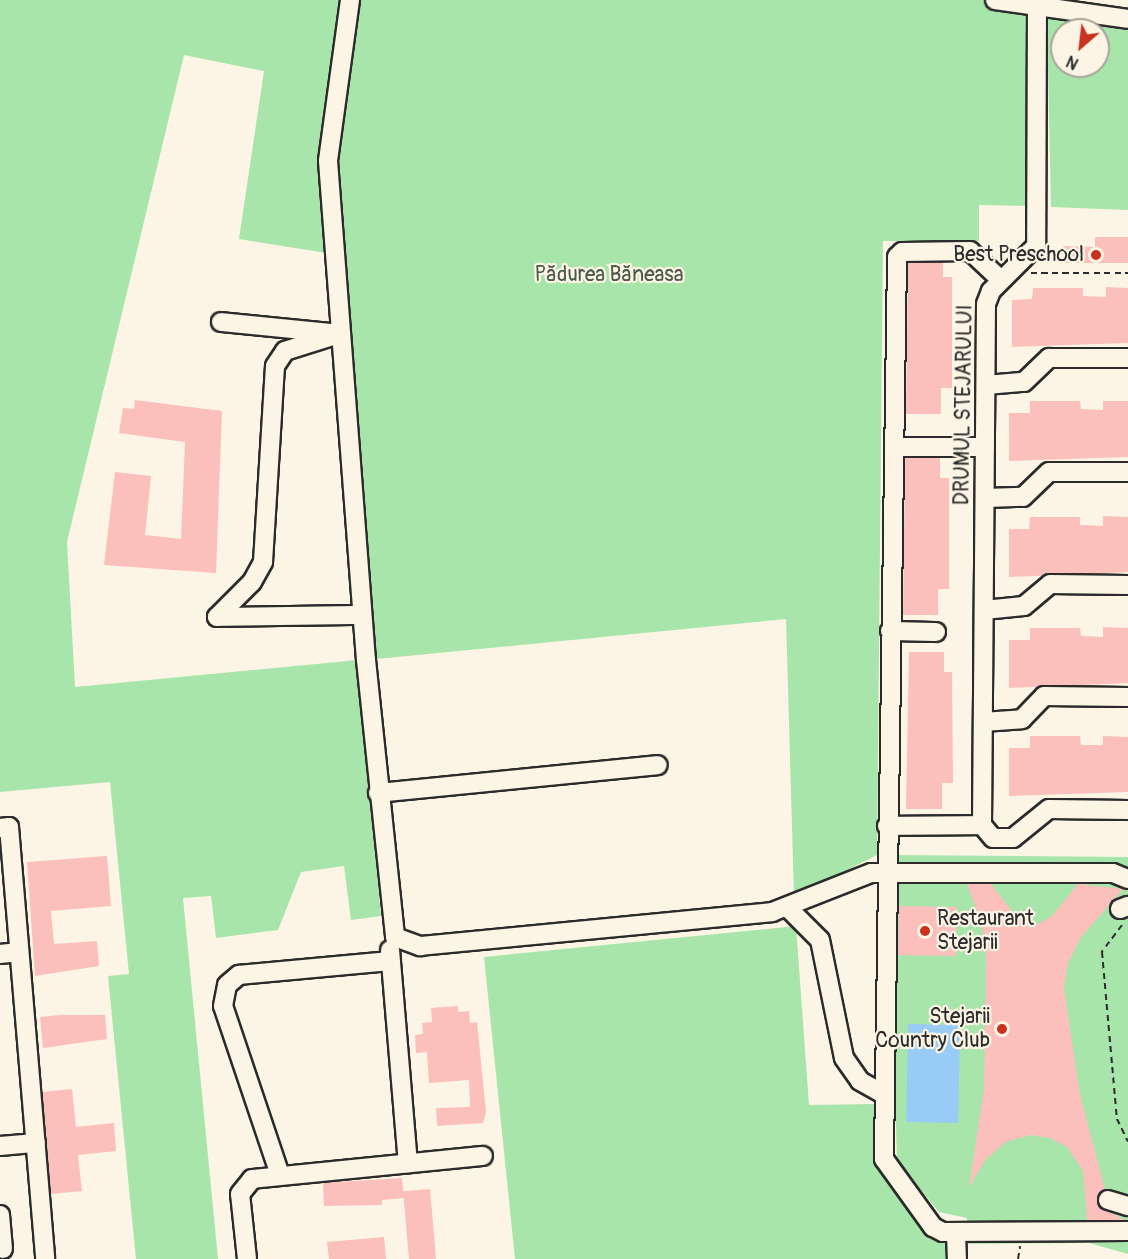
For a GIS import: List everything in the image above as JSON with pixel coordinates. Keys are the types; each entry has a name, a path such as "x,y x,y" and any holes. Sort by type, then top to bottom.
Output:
{"street":[{"path":"350,0 328,161 339,334 362,615 391,928 389,961 408,1163"},
{"path":"995,0 1037,6 1064,3 1128,19"},
{"name":"DRUMUL STEJARULUI","path":"982,825 987,304 1006,276 1036,246 1037,6"},
{"path":"1006,276 970,251 899,254 890,631 883,1150 890,1174 933,1227 956,1233 1128,1231"},
{"path":"220,322 339,334"},
{"path":"339,334 285,351 275,366 263,562 252,582 217,617 362,615"},
{"path":"986,385 1024,382 1049,358 1128,358"},
{"path":"894,447 985,447"},
{"path":"985,498 1023,497 1049,472 1128,472"},
{"path":"984,610 1024,606 1050,584 1128,585"},
{"path":"890,631 936,632"},
{"path":"983,722 1022,719 1044,696 1128,697"},
{"path":"378,793 658,765"},
{"path":"887,826 982,825 993,838 1013,838 1049,809 1128,810"},
{"path":"0,828 9,827 45,1259"},
{"path":"391,928 403,942 420,946 788,908 861,876 888,871 1113,873 1128,879"},
{"path":"788,908 820,940 844,1058 860,1081 883,1094"},
{"path":"0,954 20,952"},
{"path":"280,1175 223,1006 227,985 239,975 389,961"},
{"path":"0,1146 36,1143"},
{"path":"247,1259 242,1187 252,1179 483,1156"},
{"path":"1108,1200 1128,1206"},
{"path":"0,1215 3,1250"},
{"path":"956,1233 957,1259"}],"path":[{"path":"1006,276 1128,273"},
{"path":"1125,912 1110,934 1102,952 1118,1119 1128,1142"}],"green space":[{"name":"Pădurea Băneasa","path":"0,0 996,0 1128,19 1128,210 1051,207 1047,23 1026,20 1028,206 979,205 979,241 883,241 877,855 794,897 786,619 366,660 333,254 239,239 264,71 184,55 67,542 75,687 358,660 381,916 351,920 344,866 301,872 278,930 216,938 211,896 183,898 218,1259 136,1259 108,976 129,974 110,782 0,792"},
{"name":"Stejarii Country Club","path":"888,855 1128,857 1128,1254 1089,1243 968,1244 967,1218 939,1212 897,1161"},
{"path":"796,926 809,1105 874,1104 875,1164 936,1242 949,1243 949,1259 515,1259 484,957"}],"water":[{"path":"908,1024 960,1025 958,1123 906,1122"}],"building":[{"name":"Best Preschool","path":"1095,237 1128,237 1128,263 1063,263 1063,246 1095,247"},
{"path":"908,263 943,263 943,277 952,277 952,388 941,388 941,414 906,414"},
{"path":"1106,287 1128,288 1128,343 1012,347 1012,300 1032,299 1033,288 1083,288 1083,296 1106,297"},
{"path":"135,400 222,411 216,573 104,565 115,472 151,476 145,535 181,539 185,442 119,433 123,408 134,409"},
{"path":"1030,401 1080,401 1081,409 1103,410 1103,401 1128,401 1128,457 1009,461 1009,413 1030,413"},
{"path":"905,458 940,458 940,478 949,478 949,589 938,589 938,615 903,615"},
{"path":"1103,516 1128,517 1128,572 1009,577 1009,529 1029,529 1030,517 1080,517 1080,525 1103,526"},
{"path":"1103,627 1128,628 1128,683 1009,688 1009,640 1030,640 1030,628 1080,628 1081,636 1103,637"},
{"path":"909,652 944,652 944,672 952,672 953,783 942,783 942,809 906,809"},
{"path":"1030,736 1080,736 1081,745 1103,745 1103,736 1128,737 1128,792 1009,796 1009,748 1030,748"},
{"path":"107,856 111,906 51,911 54,944 97,941 99,966 35,976 27,862"},
{"path":"967,884 991,884 1018,919 1038,924 1052,916 1078,884 1123,889 1081,937 1068,963 1064,988 1080,1095 1105,1189 1097,1203 1124,1220 1087,1220 1083,1171 1067,1147 1050,1138 1030,1135 1006,1142 986,1159 969,1187 984,1088 986,957 982,924"},
{"name":"Restaurant Stejarii","path":"899,906 957,907 956,956 898,955"},
{"path":"458,1006 458,1012 469,1011 470,1023 477,1022 486,1112 483,1123 437,1126 436,1108 470,1107 469,1080 429,1083 427,1052 416,1053 415,1035 423,1034 422,1023 432,1022 431,1008"},
{"path":"105,1015 107,1039 43,1048 40,1017"},
{"path":"72,1089 76,1127 114,1123 116,1151 78,1155 82,1191 51,1194 42,1092"},
{"path":"402,1178 404,1198 382,1200 382,1205 324,1206 323,1183"},
{"path":"430,1189 436,1259 409,1259 403,1191"},
{"path":"384,1237 386,1259 329,1259 327,1242"}],"place":[{"name":"Best Preschool","path":"1096,255"},
{"name":"Restaurant Stejarii","path":"925,931"},
{"name":"Stejarii Country Club","path":"1002,1029"}]}
